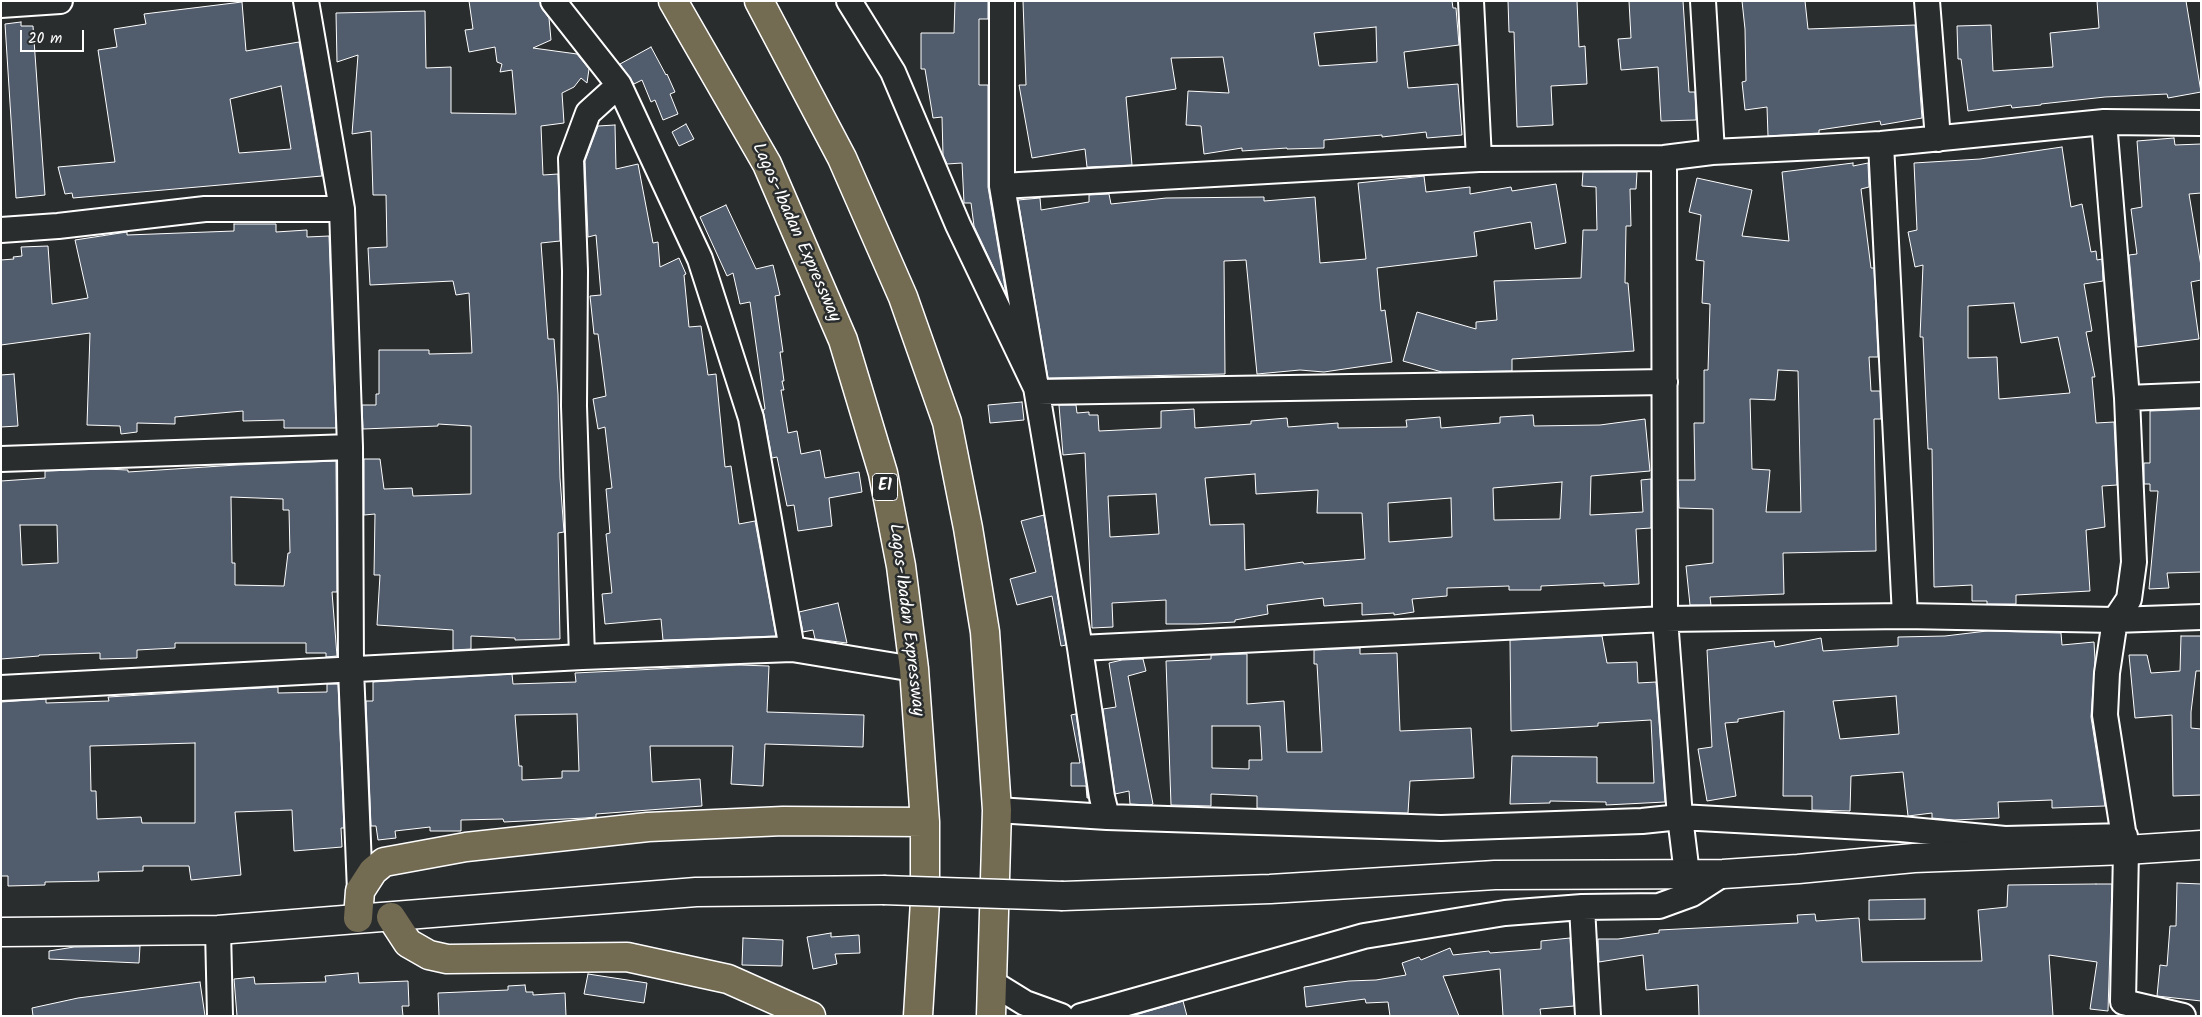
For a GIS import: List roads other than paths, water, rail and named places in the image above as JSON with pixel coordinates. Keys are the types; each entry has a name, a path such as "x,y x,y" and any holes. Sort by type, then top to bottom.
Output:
{"highway":[{"name":"Lagos-Ibadan Expressway","path":"673,1 767,164 843,340 882,473 901,566 914,669 925,822 925,901 918,1016"},
{"path":"759,1 846,167 903,297 947,422 968,528 985,632 997,810 991,1016"},
{"path":"358,918 360,891 373,871 384,862 466,846 648,827 783,821 925,822"},
{"path":"391,917 408,943 429,955 448,958 627,957 728,980 780,1009 811,1016"}],"main road":[{"path":"1,932 218,930 696,892 883,890 1064,896 1270,889 1495,875 1724,874 2125,843 2201,845"}],"street":[{"path":"1,5 60,1"},
{"path":"306,1 342,209 350,447 351,669 360,891"},
{"path":"553,1 619,85 700,259 751,418 792,649"},
{"path":"849,1 893,72 958,224 1038,392"},
{"path":"1002,1 1002,186 1038,392 1080,648 1102,797 1107,817"},
{"path":"1470,1 1479,159"},
{"path":"1703,1 1712,152"},
{"path":"1927,1 1938,139"},
{"path":"582,657 574,406 575,270 571,159 588,113 619,85"},
{"path":"1002,186 1479,159 1664,158 1712,152 1881,144 2104,122 2201,123"},
{"path":"2104,122 2127,398 2134,562 2129,599 2115,620 2107,673 2105,715 2125,843 2122,1009 2183,1016"},
{"path":"1881,144 1905,616"},
{"path":"1664,158 1665,619 1680,817 1687,874"},
{"path":"1,230 58,226 205,209 342,209"},
{"path":"1038,392 1665,382"},
{"path":"2127,398 2201,395"},
{"path":"1,459 350,447"},
{"path":"1080,648 1665,619 1905,616 2115,620 2201,617"},
{"path":"1,688 582,657 792,649 914,669"},
{"path":"997,810 1107,817 1441,828 1642,821 1680,817 1901,829 2005,839 2125,843"},
{"path":"1091,1014 1364,936 1506,913 1582,907 1659,906 1692,894 1724,874"},
{"path":"1582,907 1588,1016"},
{"path":"218,930 220,1016"},
{"path":"991,982 1026,1002 1060,1016"}]}
